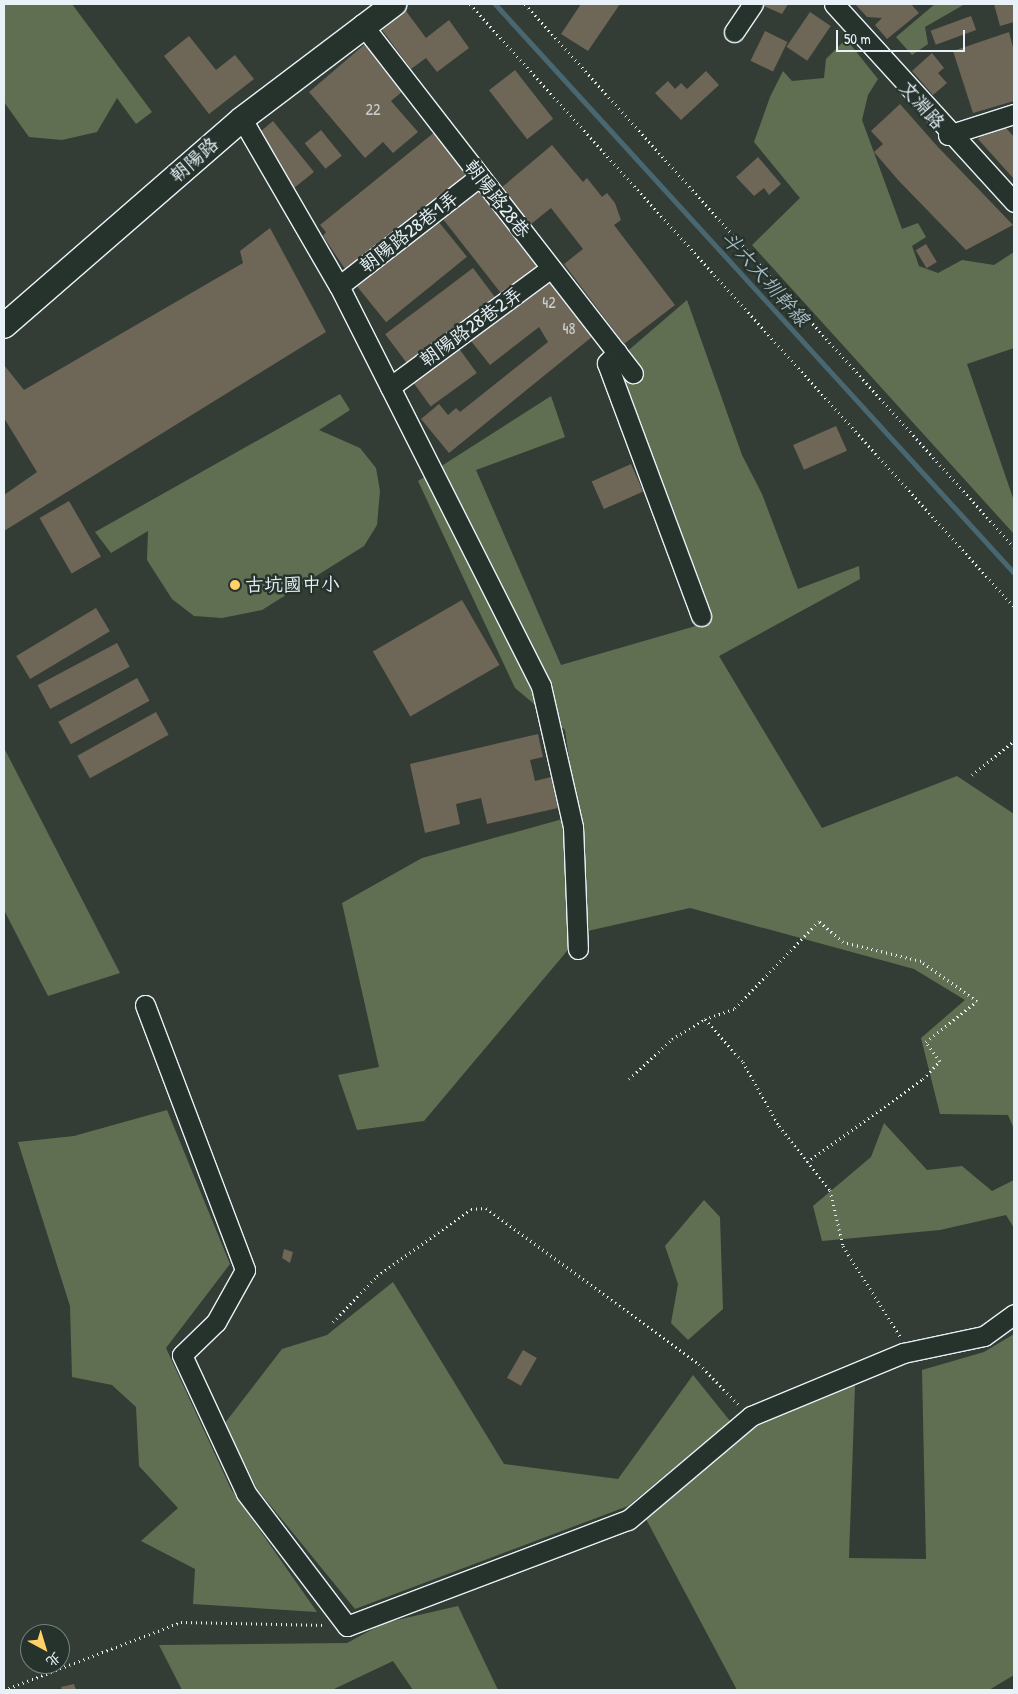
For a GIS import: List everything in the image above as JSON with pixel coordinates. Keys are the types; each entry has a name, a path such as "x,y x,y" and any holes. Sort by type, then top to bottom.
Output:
{"main road":[{"name":"朝陽路","path":"4,326 242,119 362,24 394,4"}],"street":[{"path":"734,32 753,4"},
{"name":"文淵路","path":"834,4 948,135 1014,202"},
{"name":"朝陽路28巷","path":"362,24 633,373"},
{"path":"948,135 1014,114"},
{"path":"242,119 339,286 541,686 573,827 578,948"},
{"name":"朝陽路28巷1弄","path":"339,286 479,177"},
{"name":"朝陽路28巷2弄","path":"390,387 551,268"},
{"path":"617,352 607,363 701,616"},
{"path":"145,1005 245,1270 216,1322 182,1355 246,1493 347,1626 628,1520 751,1416 910,1351 984,1336 1014,1314"}],"path":[{"path":"470,4 1014,607"},
{"path":"525,4 1014,547"},
{"path":"972,775 1014,741"},
{"path":"629,1079 672,1039 705,1018 734,1009 820,921 843,942 921,961 977,1001 926,1042 940,1061 923,1079 807,1162"},
{"path":"705,1018 743,1062 778,1126 830,1190 843,1246 910,1351"},
{"path":"334,1322 377,1276 471,1208 486,1208 699,1364 751,1416"},
{"path":"4,1690 181,1622 347,1626"}],"green space":[{"path":"4,4 72,4 152,112 136,124 117,98 97,132 62,140 29,137 4,102"},
{"path":"935,4 965,4 925,27 928,44 912,55 896,37"},
{"path":"846,39 878,79 868,95 862,120 902,229 918,223 926,237 912,246 919,266 938,273 962,260 994,265 1014,252 1014,348 967,364 1014,501 1014,534 752,245 800,198 754,142 770,97 783,71 792,81 824,78 826,59"},
{"path":"687,300 742,455 762,494 798,589 859,566 860,579 719,656 822,828 957,776 1014,814 1014,1129 1008,1115 940,1114 921,1038 965,1000 914,969 690,908 583,932 424,1121 357,1130 338,1075 379,1067 342,903 422,858 577,815 565,730 515,688 418,481 551,396 565,437 476,470 561,665 706,623 609,367"},
{"path":"340,394 350,410 319,430 360,448 376,468 380,491 377,525 364,546 262,610 222,618 194,616 172,599 147,560 148,531 111,553 95,532"},
{"path":"4,748 120,973 48,996 4,910"},
{"path":"167,1110 230,1264 166,1348 231,1489 317,1612 193,1604 195,1569 141,1541 178,1508 139,1466 136,1407 112,1385 72,1377 70,1306 18,1142 74,1136"},
{"path":"884,1123 927,1170 962,1166 992,1191 1014,1180 1014,1228 1006,1215 940,1230 822,1241 813,1206 871,1157"},
{"path":"704,1200 720,1217 723,1309 688,1340 671,1323 678,1284 665,1246"},
{"path":"393,1282 504,1464 618,1479 693,1375 730,1421 628,1506 355,1609 257,1489 225,1423 282,1349 327,1335"},
{"path":"1014,1334 1014,1675 989,1690 737,1690 646,1519 758,1422 855,1385 849,1558 926,1559 922,1370 984,1352"},
{"path":"458,1606 498,1690 413,1690 393,1661 332,1690 182,1690 159,1645 347,1643 384,1623"}],"building":[{"path":"581,4 620,4 588,51 561,34"},
{"path":"759,4 788,4 782,14"},
{"path":"855,4 911,4 919,13 887,39 875,25 882,18 867,17"},
{"path":"994,4 1014,4 1014,22 1000,26"},
{"path":"406,11 426,38 449,20 469,48 437,72 426,58 411,69 382,30"},
{"path":"810,12 831,26 807,61 787,47"},
{"path":"971,16 976,30 936,45 931,31"},
{"path":"765,31 787,42 773,72 751,61"},
{"path":"1009,32 1014,51 1014,101 973,113 953,51"},
{"path":"189,36 216,70 235,55 254,79 209,114 164,56"},
{"path":"365,44 403,91 391,101 418,132 393,153 383,142 365,158 309,92"},
{"path":"932,53 944,68 938,73 947,83 933,95 912,71"},
{"path":"515,70 553,119 527,139 489,90"},
{"path":"706,71 719,85 681,120 655,93 668,81 675,89 681,83 687,89"},
{"path":"900,104 937,146 1013,225 966,250 899,181 874,152 883,144 871,131"},
{"path":"999,120 1014,137 1014,179 978,139"},
{"path":"273,121 314,172 294,188 261,131"},
{"path":"321,130 342,156 325,169 305,143"},
{"path":"436,131 471,173 347,272 323,236 326,232 320,225"},
{"path":"552,145 583,182 587,178 602,197 607,193 615,203 621,220 614,225 675,305 624,344 564,264 583,249 551,208 531,224 501,188"},
{"path":"758,157 781,184 769,195 764,188 754,196 736,177"},
{"path":"480,190 540,267 503,296 443,219"},
{"path":"438,221 467,257 386,322 357,286"},
{"path":"270,228 326,332 4,531 4,495 37,472 4,418 4,365 24,390 243,263 240,251"},
{"path":"926,244 937,262 927,268 916,250"},
{"path":"473,268 497,300 409,366 385,334"},
{"path":"551,278 593,336 449,453 421,419 439,404 448,415 456,408 460,412 548,342 539,327 490,365 471,341"},
{"path":"458,347 477,373 431,406 412,381"},
{"path":"836,426 847,451 804,470 793,445"},
{"path":"631,464 643,491 604,509 592,481"},
{"path":"69,501 101,556 72,573 40,518"},
{"path":"462,600 500,665 410,716 373,652"},
{"path":"96,608 110,631 30,679 16,656"},
{"path":"117,643 130,667 50,709 38,685"},
{"path":"137,678 150,701 71,744 58,722"},
{"path":"156,712 169,735 90,778 77,756"},
{"path":"538,734 543,757 530,760 535,781 551,777 558,808 487,824 481,798 456,804 460,824 425,833 410,764"},
{"path":"284,1249 293,1252 290,1263 282,1258"},
{"path":"523,1350 537,1358 521,1386 507,1378"},
{"path":"74,1684 76,1690 62,1690 61,1687"}],"waterway":[{"name":"斗六大圳幹線","path":"495,4 1014,573"}],"place":[{"name":"古坑國中小","path":"235,585"}]}
